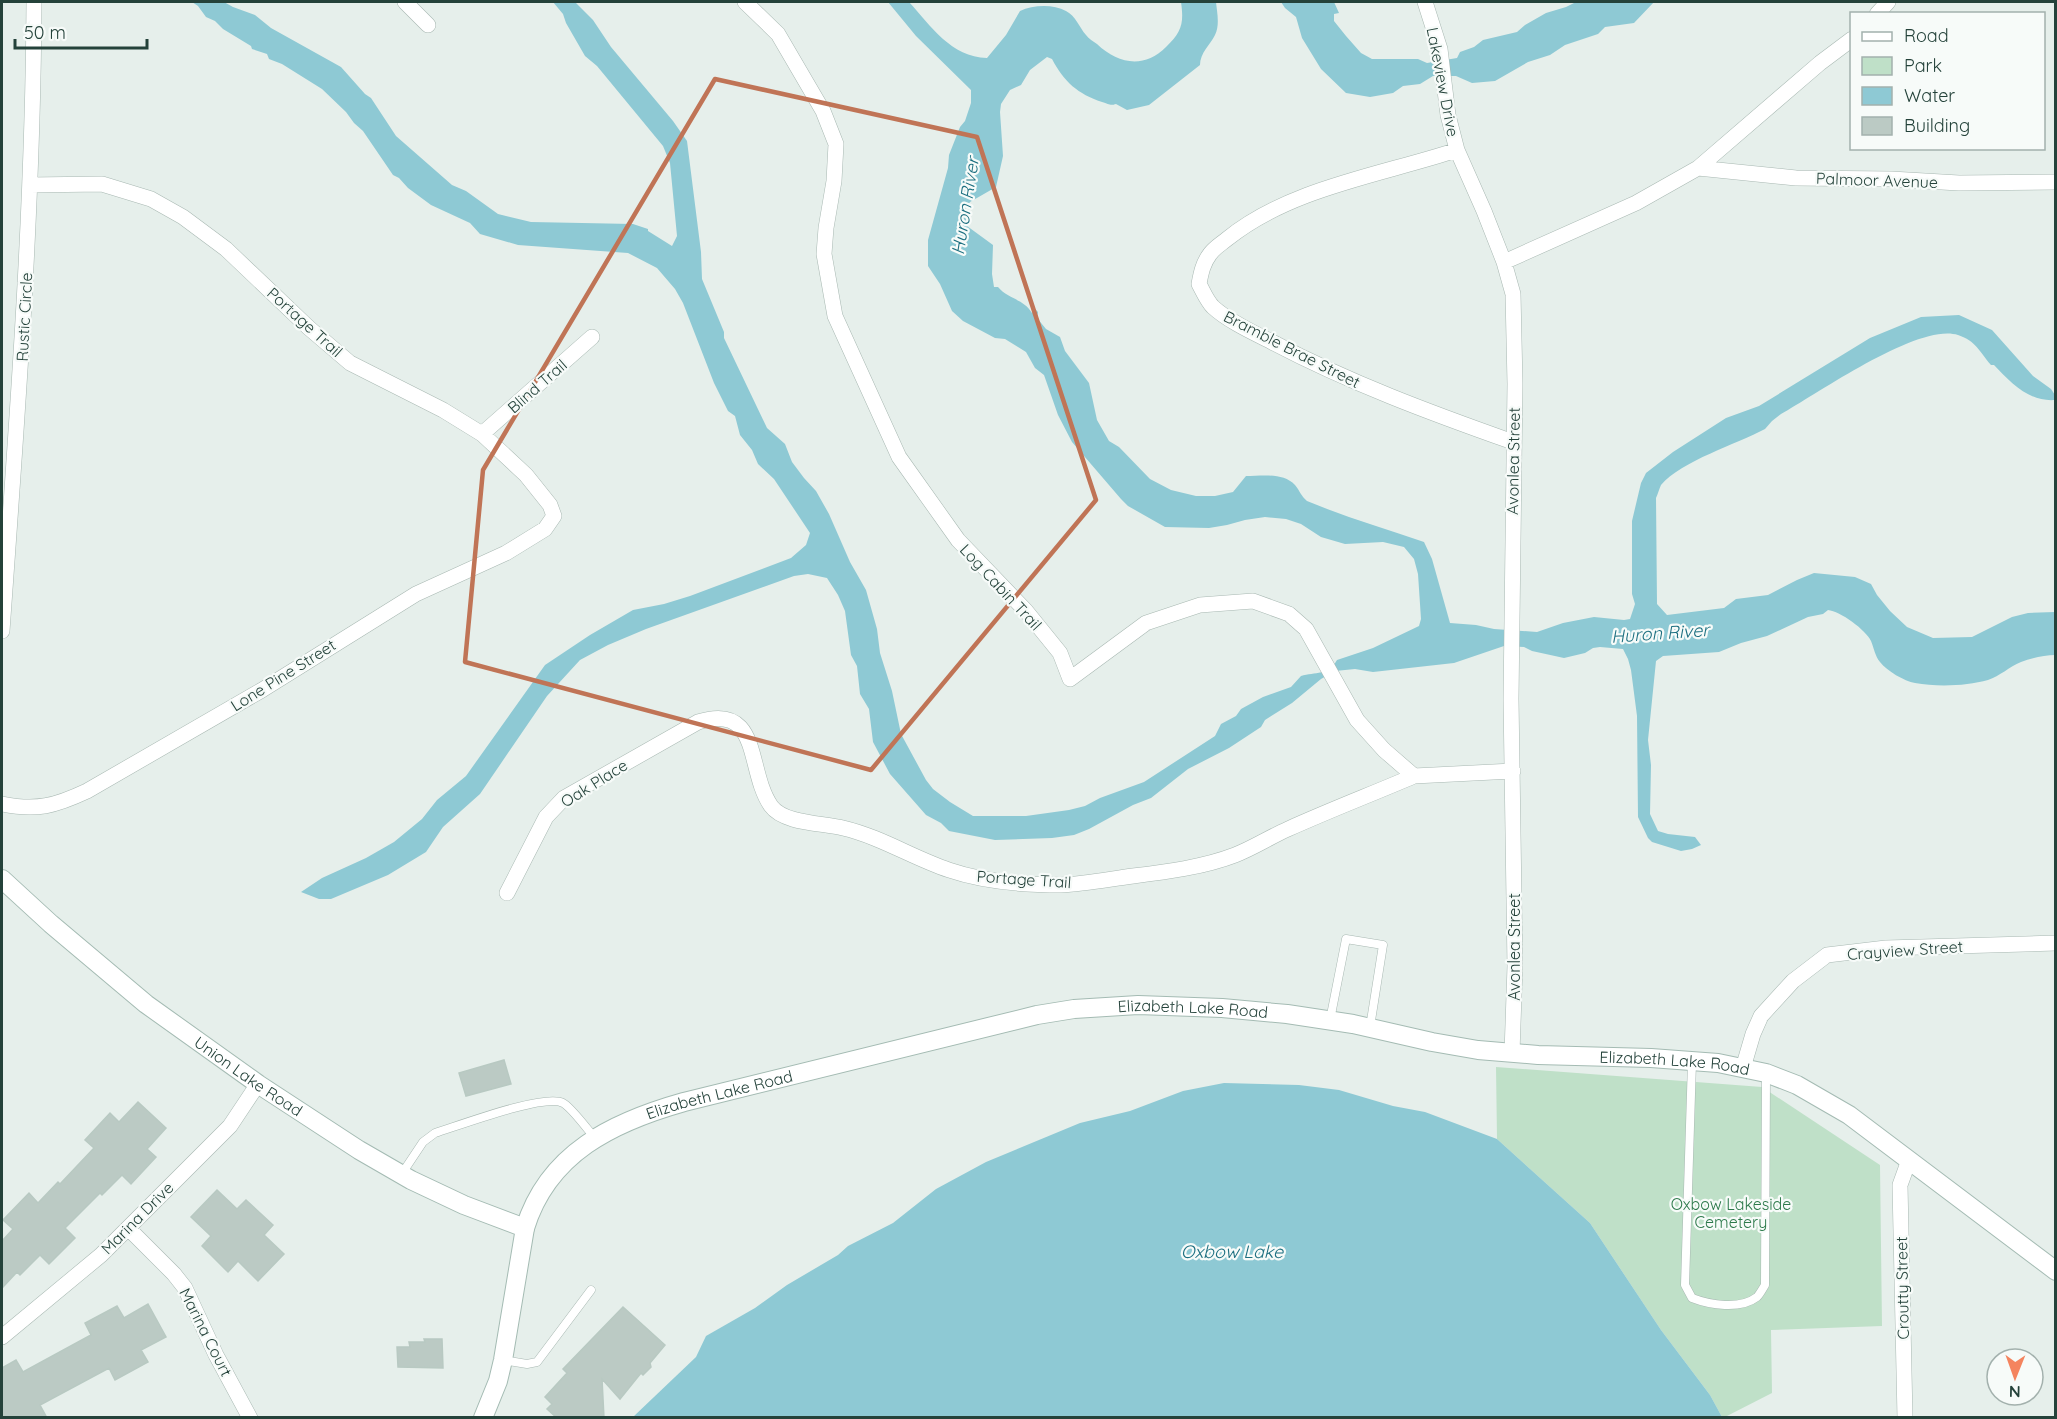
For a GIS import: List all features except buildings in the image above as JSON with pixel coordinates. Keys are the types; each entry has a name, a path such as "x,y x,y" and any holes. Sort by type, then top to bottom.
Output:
{"street":[{"name":"Rustic Circle","path":"2,631 22,357 30,185 34,2"},
{"path":"405,2 428,25"},
{"name":"Log Cabin Trail","path":"745,2 778,34 823,111 836,144 834,181 824,254 835,316 899,457 958,540 1026,611 1060,653 1070,679 1146,623 1200,605 1253,601 1289,614 1306,629 1357,720 1384,750 1414,776"},
{"name":"Lakeview Drive","path":"1425,2 1440,50 1448,115 1457,150 1504,262"},
{"path":"1504,262 1628,207 1698,168 1850,40"},
{"name":"Bramble Brae Street","path":"1457,150 1372,174 1276,208 1241,228 1210,253 1202,266 1199,284 1212,307 1289,351 1357,384 1513,442"},
{"name":"Palmoor Avenue","path":"1698,168 1796,178 1891,179 1959,183 2055,182"},
{"name":"Portage Trail","path":"30,185 102,184 151,199 183,217 226,249 309,328 350,363 443,410 482,434 526,475 550,505 554,516"},
{"name":"Avonlea Street","path":"1504,262 1513,294 1515,384 1511,655 1515,966 1512,1053"},
{"name":"Blind Trail","path":"482,434 592,337"},
{"name":"Lone Pine Street","path":"2,804 24,808 58,804 87,791 262,690 416,594 506,553 546,529 554,516"},
{"name":"Portage Trail","path":"722,717 735,722 745,733 760,781 772,807 786,816 868,835 948,870 986,880 1062,885 1170,872 1234,855 1414,776"},
{"name":"Oak Place","path":"507,893 546,817 564,798 698,722 722,717"},
{"path":"1414,776 1513,771"},
{"name":"Union Lake Road","path":"2,879 51,924 146,1004 258,1084 401,1175 464,1205 525,1228"},
{"name":"Crayview Street","path":"1743,1068 1761,1016 1792,981 1827,956 1886,948 2055,943"},
{"name":"Elizabeth Lake Road","path":"483,1418 498,1381 503,1360 525,1228 534,1203 542,1189 570,1158 594,1137 634,1118 684,1102 1056,1011 1112,1006 1184,1006 1271,1012 1330,1020 1455,1047 1512,1053 1692,1060 1766,1073 1797,1085 1849,1115 2055,1271"},
{"name":"Marina Drive","path":"2,1337 38,1305 86,1269 128,1228 230,1126 258,1084"},
{"name":"Croutty Street","path":"1905,1418 1900,1185 1909,1160"},
{"name":"Marina Court","path":"128,1228 185,1288 216,1355 250,1418"}],"lane":[{"path":"1330,1020 1346,939 1383,945 1369,1028"},
{"path":"1692,1060 1685,1285 1692,1298 1706,1304 1741,1304 1758,1296 1765,1285 1764,1090 1766,1073"},
{"path":"401,1175 423,1142 435,1133 532,1102 549,1100 564,1103 594,1137"},
{"path":"503,1360 527,1364 537,1362 591,1290"}],"highlighted area":[{"path":"715,79 977,137 1096,500 871,770 465,662 483,470"}],"green space":[{"name":"Oxbow Lakeside Cemetery","path":"1496,1067 1762,1087 1880,1165 1882,1326 1771,1330 1772,1393 1722,1417 1710,1395 1661,1330 1590,1223 1497,1139"}],"water":[{"name":"Huron River","path":"192,2 224,2 255,15 271,28 341,67 371,98 396,136 452,185 466,191 498,214 531,222 633,224 648,229 672,246 677,236 670,163 663,146 597,66 585,56 563,14 553,2 575,2 593,20 611,47 687,141 701,252 702,279 724,332 724,338 767,428 785,444 792,462 816,491 866,590 901,734 933,789 973,816 1026,816 1069,810 1085,806 1144,782 1215,736 1221,724 1236,716 1241,709 1263,697 1291,687 1301,676 1326,671 1337,660 1373,648 1419,626 1421,619 1418,574 1414,559 1404,547 1383,542 1345,544 1321,537 1301,524 1286,519 1265,517 1209,528 1165,527 1128,506 1121,499 1072,442 1058,415 1044,375 1035,368 1026,352 1005,339 995,338 963,321 952,311 940,284 928,266 928,240 948,168 949,155 971,103 971,90 916,36 888,2 909,2 952,46 974,56 987,58 1006,35 1020,11 1037,7 1055,7 1069,13 1087,36 1105,51 1122,60 1140,61 1158,54 1179,32 1182,16 1181,2 1216,2 1217,31 1203,53 1200,65 1149,105 1127,110 1116,104 1112,105 1093,99 1072,86 1052,59 1047,57 1030,70 1021,85 1010,90 1001,104 1003,156 996,187 970,202 965,210 967,226 993,245 994,287 998,287 1024,304 1032,313 1036,310 1037,318 1046,329 1060,337 1065,351 1089,383 1097,420 1109,441 1119,447 1150,479 1171,490 1196,496 1215,496 1233,492 1246,476 1278,476 1295,485 1307,501 1424,542 1432,559 1450,623 1537,632 1563,623 1594,617 1630,619 1635,604 1632,594 1632,521 1641,483 1646,473 1673,452 1726,418 1759,406 1870,338 1921,317 1959,315 1992,330 2033,376 2051,389 2055,400 2037,398 2021,390 1994,365 1991,365 1973,343 1958,335 1941,334 1919,339 1868,362 1781,414 1765,429 1682,468 1661,485 1656,498 1657,604 1667,615 1724,608 1736,599 1768,595 1814,573 1855,577 1871,584 1890,611 1907,627 1933,638 1972,637 2012,617 2028,613 2055,612 2055,655 2021,662 1992,678 1971,684 1915,683 1887,669 1878,660 1871,641 1864,632 1846,617 1828,610 1767,636 1719,652 1663,656 1656,661 1648,740 1651,765 1650,814 1658,831 1695,837 1701,845 1681,851 1652,842 1638,817 1637,716 1631,670 1623,649 1600,647 1564,658 1524,647 1504,646 1454,663 1373,672 1355,669 1335,671 1265,720 1261,727 1229,748 1188,769 1151,798 1089,829 1074,835 1052,838 995,840 949,831 941,823 926,815 890,774 873,742 869,709 860,694 857,666 851,655 845,611 827,578 808,574 794,576 646,629 580,660 547,696 480,794 443,827 426,852 388,875 331,899 319,899 301,892 322,878 394,842 422,819 437,800 466,776 545,665 633,610 690,596 791,558 806,545 810,533 774,479 758,464 752,450 740,435 735,416 728,411 714,383 683,303 675,289 657,268 628,253 518,245 480,234 470,223 431,205 393,175 363,131 322,89 282,64 269,59 267,54 252,49 251,46 206,17"},
{"path":"1281,2 1334,2 1339,13 1334,14 1334,21 1361,53 1372,59 1418,59 1427,63 1457,58 1460,52 1474,47 1483,40 1517,32 1546,13 1576,2 1654,2 1634,23 1605,27 1598,34 1565,45 1550,55 1528,62 1495,81 1472,83 1456,76 1433,76 1420,84 1403,86 1393,93 1370,97 1346,93 1321,69 1302,38 1296,17"},
{"name":"Oxbow Lake","path":"1224,1083 1299,1085 1339,1090 1393,1106 1425,1112 1497,1139 1590,1223 1661,1330 1710,1395 1722,1417 633,1417 696,1357 706,1336 755,1308 787,1285 838,1255 848,1246 893,1223 936,1189 986,1162 1080,1123 1130,1111 1183,1091"}]}
